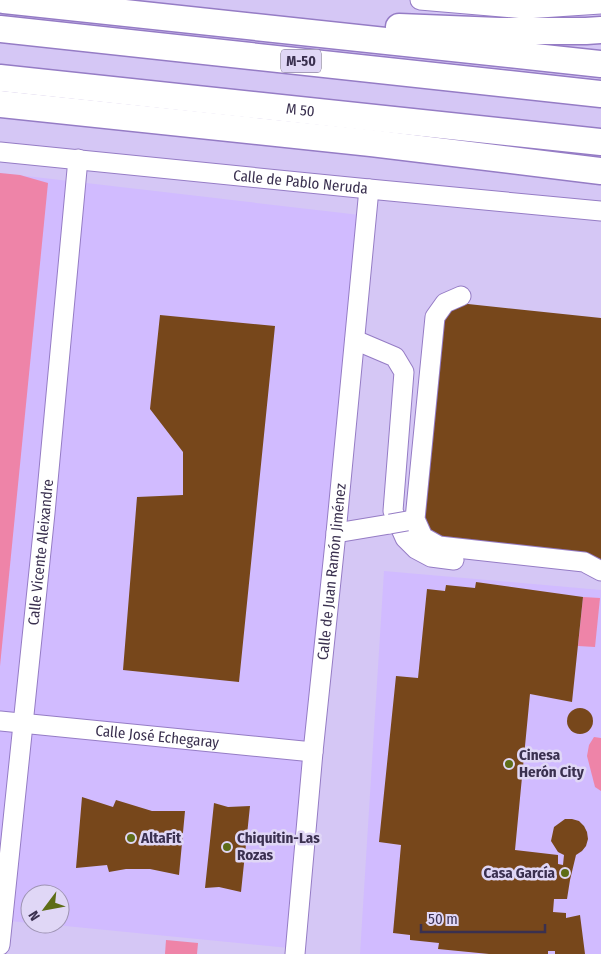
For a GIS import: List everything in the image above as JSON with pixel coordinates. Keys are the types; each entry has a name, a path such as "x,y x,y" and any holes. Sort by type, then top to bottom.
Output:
{"highway":[{"path":"4,0 601,64"},
{"path":"64,6 283,15 375,26 499,31 601,30"},
{"name":"M-50","path":"0,29 601,94"},
{"name":"M 50","path":"0,78 601,142"},
{"path":"0,104 371,143 601,171"}],"street":[{"path":"420,0 525,9 601,4"},
{"name":"Calle de Pablo Neruda","path":"0,152 601,211"},
{"name":"Calle Vicente Aleixandre","path":"0,946 24,723 78,159"},
{"name":"Calle de Juan Ramón Jiménez","path":"295,954 313,752 369,189"},
{"path":"404,521 435,318 445,303 460,296"},
{"path":"355,340 395,357 404,372 393,511 405,538 416,549 431,557 581,575 601,571"},
{"path":"404,521 422,537 438,546 584,562 601,571"},
{"path":"336,533 404,521"},
{"name":"Calle José Echegaray","path":"0,721 313,752"}],"shaded area":[{"path":"0,173 360,215 289,948 70,926 70,884 20,884 20,922 0,920"},
{"path":"0,173 20,175 48,183 0,666"},
{"path":"384,571 601,590 601,954 360,954"},
{"path":"583,597 600,598 595,647 578,646"},
{"path":"594,737 601,738 601,791 595,787 587,756 589,745"},
{"path":"166,940 198,943 197,954 165,954"}],"building":[{"path":"468,304 601,318 601,559 458,545 431,533 421,509 438,337 445,314 455,307"},
{"path":"160,315 275,326 239,682 123,670 137,497 183,495 183,452 150,409"},
{"path":"476,582 583,597 572,702 530,694 515,850 558,855 558,864 563,865 564,855 558,852 551,841 554,827 565,819 579,821 584,826 588,839 586,846 576,855 567,899 554,899 553,912 566,913 566,918 580,915 585,954 555,954 555,951 548,951 548,954 489,954 438,949 439,943 410,940 410,935 393,933 401,845 379,842 396,676 418,678 427,589 445,591 446,585 475,588"},
{"path":"580,708 589,712 593,721 589,730 580,734 571,730 567,721 571,712"},
{"name":"AltaFit","path":"82,797 113,807 116,800 152,811 185,811 179,875 150,869 126,869 109,872 107,865 76,868"},
{"name":"Chiquitin-Las Rozas","path":"214,803 228,807 250,806 241,892 219,887 205,888"}],"place":[{"name":"Cinesa Herón City","path":"509,764"},
{"name":"AltaFit","path":"131,838"},
{"name":"Chiquitin-Las Rozas","path":"227,847"},
{"name":"Casa García","path":"565,873"}]}
